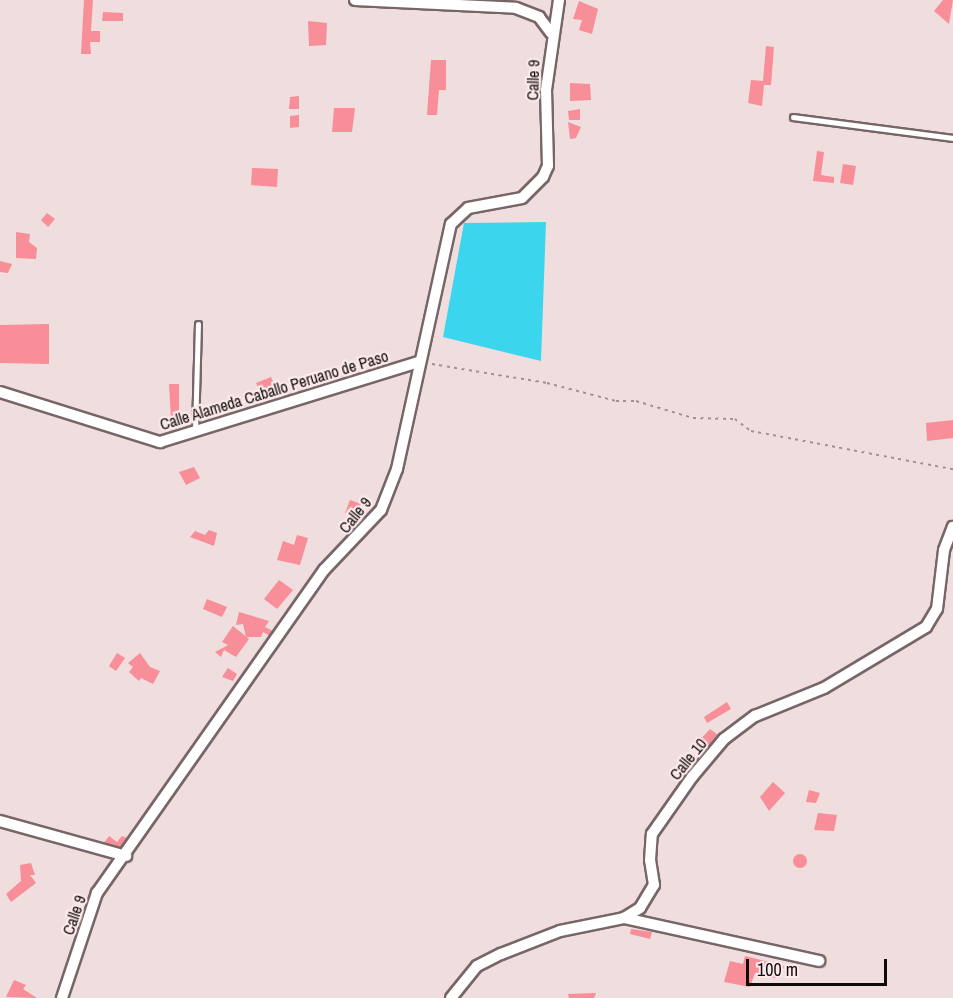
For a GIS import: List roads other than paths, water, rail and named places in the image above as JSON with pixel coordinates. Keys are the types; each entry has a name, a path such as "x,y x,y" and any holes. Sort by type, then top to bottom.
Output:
{"street":[{"path":"356,0 516,8 539,17 551,33"},
{"name":"Calle 9","path":"62,998 97,893 126,856 324,570 381,510 397,469 451,224 468,208 522,198 543,177 549,145 546,90 551,33 559,0"},
{"name":"Calle Alameda Caballo Peruano de Paso","path":"0,392 158,441 195,433 419,362"},
{"name":"Calle 10","path":"624,918 640,908 654,885 650,860 652,834 671,804 724,739 755,716 824,688 926,627 937,609 944,550 953,527"},
{"path":"0,821 126,856"},
{"path":"451,998 477,966 501,954 560,931 624,918 819,961"}],"lane":[{"path":"793,117 953,138"},
{"path":"195,433 198,324"}],"water":[{"path":"546,222 541,361 443,337 464,223"}]}
